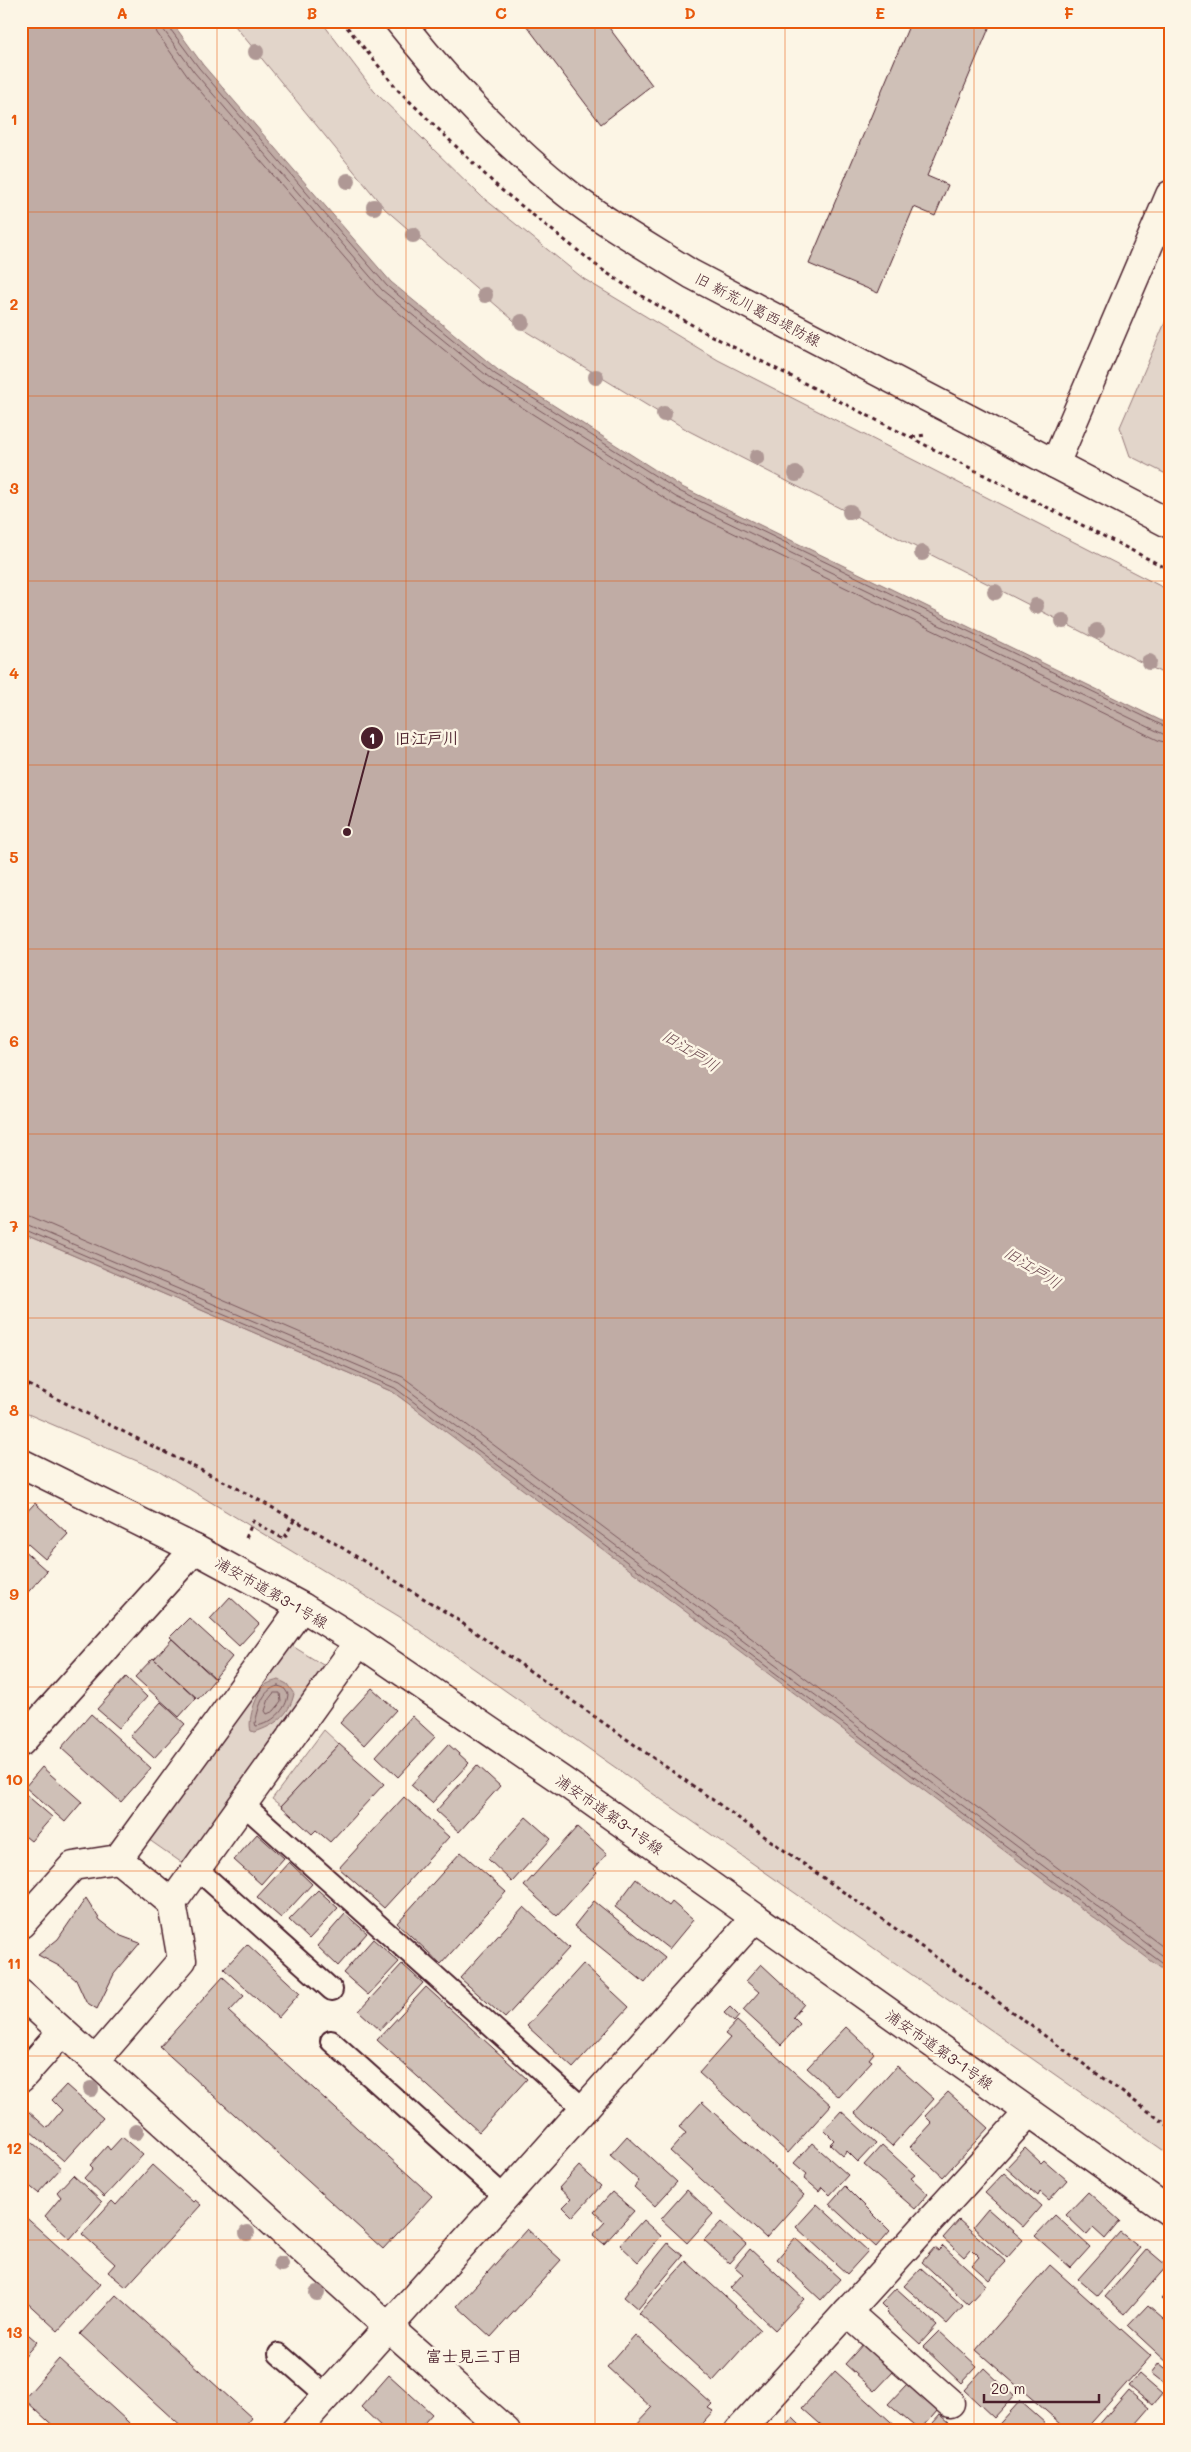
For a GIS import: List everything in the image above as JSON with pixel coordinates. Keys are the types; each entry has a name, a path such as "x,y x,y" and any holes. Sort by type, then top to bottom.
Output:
{"street":[{"name":"旧 新荒川葛西堤防線","path":"400,21 436,68 500,134 567,193 691,274 1170,524"},
{"path":"1054,464 1170,195"},
{"name":"浦安市道第3-1号線","path":"21,1463 195,1549 302,1607 359,1642 570,1786 1170,2212"},
{"path":"21,1742 195,1549"},
{"path":"21,1924 73,1866 118,1859 302,1607"},
{"path":"172,1903 359,1642"},
{"path":"95,2061 182,1960 172,1903 118,1859"},
{"path":"295,2431 387,2326 585,2110 755,1918"},
{"path":"21,1994 387,2326 506,2431"},
{"path":"21,2078 62,2032"},
{"path":"739,2431 1029,2112"},
{"path":"847,2312 950,2403"}],"lane":[{"path":"243,1804 585,2110"},
{"path":"197,1869 332,1990"},
{"path":"331,2041 506,2198"},
{"path":"279,2354 327,2396"}],"path":[{"path":"21,1381 235,1487 320,1534 452,1616 964,1977 1170,2127"}],"shaded area":[{"path":"231,21 321,21 374,91 481,196 584,279 718,360 1170,591 1170,677 689,431 527,332 385,209"},
{"path":"1170,311 1170,476 1130,456 1120,427"},
{"path":"21,1233 393,1392 1170,1953 1170,2155 400,1617 158,1470 21,1411"},
{"path":"289,1644 328,1668 185,1865 145,1837"},
{"path":"324,1730 339,1744 281,1806 272,1799"}],"water":[{"path":"21,21 171,21 203,65 391,282 498,370 682,487 1170,725 1170,1975 393,1392 21,1233"},
{"path":"279,1680 287,1684 294,1694 289,1708 275,1723 255,1732 251,1731 250,1720 256,1699 267,1684"}],"building":[{"path":"523,21 604,21 652,85 601,124"},
{"path":"911,21 992,21 927,176 948,185 935,216 914,207 878,293 809,264"},
{"path":"35,1503 68,1534 45,1559 21,1538 21,1518"},
{"path":"21,1548 47,1571 21,1600"},
{"path":"230,1597 259,1624 239,1646 210,1619"},
{"path":"189,1618 232,1657 215,1678 170,1637"},
{"path":"172,1639 215,1679 198,1699 154,1659"},
{"path":"153,1658 196,1698 179,1717 135,1677"},
{"path":"126,1677 147,1697 119,1728 97,1709"},
{"path":"372,1688 396,1710 364,1745 340,1723"},
{"path":"161,1702 185,1724 154,1758 130,1736"},
{"path":"91,1714 151,1768 121,1802 61,1748"},
{"path":"412,1716 435,1737 398,1777 376,1756"},
{"path":"339,1744 384,1784 330,1842 316,1830 312,1834 281,1806"},
{"path":"448,1744 469,1763 432,1803 411,1785"},
{"path":"477,1765 500,1786 459,1832 436,1811"},
{"path":"42,1767 82,1802 65,1822 25,1787"},
{"path":"23,1792 52,1817 31,1841 21,1833 21,1794"},
{"path":"404,1797 449,1837 384,1908 339,1868"},
{"path":"526,1817 551,1839 512,1882 488,1859"},
{"path":"577,1827 607,1854 594,1869 597,1872 557,1916 524,1886"},
{"path":"257,1834 284,1858 261,1884 234,1860"},
{"path":"461,1852 506,1892 441,1964 397,1923"},
{"path":"289,1862 312,1884 281,1918 257,1897"},
{"path":"636,1879 669,1906 672,1902 693,1920 669,1949 615,1907"},
{"path":"318,1890 338,1908 309,1939 289,1920"},
{"path":"86,1898 100,1920 121,1936 140,1943 114,1974 97,2009 86,2002 76,1980 59,1966 38,1955 58,1939"},
{"path":"594,1901 665,1958 645,1983 574,1926"},
{"path":"524,1907 569,1948 505,2018 460,1978"},
{"path":"345,1914 367,1933 338,1966 317,1946"},
{"path":"373,1939 399,1962 368,1995 343,1973"},
{"path":"247,1944 300,1993 278,2018 224,1969"},
{"path":"402,1964 423,1983 380,2030 359,2011"},
{"path":"583,1964 629,2007 573,2068 527,2026"},
{"path":"761,1964 804,2004 793,2017 800,2024 781,2045 743,2010 759,1992 746,1981"},
{"path":"223,1977 244,1996 229,2012 432,2196 383,2249 160,2047"},
{"path":"426,1987 527,2079 479,2132 377,2040"},
{"path":"730,2007 739,2016 734,2022 724,2013"},
{"path":"737,2021 831,2105 788,2153 699,2073 730,2038 725,2034"},
{"path":"846,2027 874,2053 869,2059 872,2061 839,2097 807,2068"},
{"path":"897,2066 934,2099 892,2146 855,2113"},
{"path":"66,2085 103,2118 64,2161 21,2123 21,2119 28,2111 47,2128 62,2110 52,2100"},
{"path":"948,2092 988,2128 943,2177 910,2147 932,2123 925,2116"},
{"path":"702,2102 804,2195 766,2238 670,2151 686,2133 679,2127"},
{"path":"841,2111 876,2143 858,2162 847,2151 843,2156 830,2144 834,2140 824,2130"},
{"path":"23,2134 61,2168 38,2193 21,2179 25,2174 21,2170"},
{"path":"627,2136 677,2182 655,2206 634,2187 639,2181 610,2155"},
{"path":"122,2137 143,2155 104,2197 84,2178 93,2168 90,2165 107,2146 110,2150"},
{"path":"812,2143 848,2175 830,2195 822,2187 819,2191 804,2178 807,2174 794,2163"},
{"path":"882,2145 915,2175 911,2178 928,2194 915,2209 864,2165"},
{"path":"1025,2148 1041,2163 1044,2160 1067,2180 1049,2200 1040,2192 1038,2196 1006,2168"},
{"path":"152,2165 193,2202 195,2200 201,2205 126,2287 108,2272 115,2264 82,2234 112,2201 116,2205"},
{"path":"579,2166 601,2186 573,2217 563,2207 571,2199 559,2188"},
{"path":"1004,2173 1041,2206 1023,2227 985,2193"},
{"path":"73,2175 102,2202 70,2239 45,2216 61,2197 57,2192"},
{"path":"845,2186 890,2231 876,2247 829,2204"},
{"path":"687,2190 713,2214 687,2243 661,2219"},
{"path":"612,2192 634,2211 604,2244 593,2235 605,2222 594,2212"},
{"path":"1088,2192 1120,2221 1105,2239 1093,2228 1087,2235 1066,2215"},
{"path":"817,2204 868,2251 847,2274 796,2227"},
{"path":"988,2209 1023,2240 1007,2258 973,2227"},
{"path":"21,2213 100,2284 58,2331 21,2297"},
{"path":"1055,2215 1090,2247 1071,2268 1035,2236"},
{"path":"643,2220 661,2236 638,2262 620,2245"},
{"path":"959,2220 1006,2262 989,2280 972,2265 979,2257 971,2249 964,2257 943,2238"},
{"path":"721,2222 746,2244 729,2263 704,2240"},
{"path":"527,2229 561,2260 491,2337 457,2306"},
{"path":"1120,2232 1140,2248 1098,2296 1078,2279"},
{"path":"795,2238 840,2279 821,2300 777,2259"},
{"path":"668,2243 683,2256 638,2309 624,2297"},
{"path":"943,2246 986,2285 968,2304 922,2262 934,2248 938,2251"},
{"path":"750,2249 804,2299 775,2330 730,2288 743,2274 735,2267"},
{"path":"1147,2249 1167,2266 1125,2314 1105,2297"},
{"path":"686,2261 760,2329 713,2381 639,2313"},
{"path":"1050,2265 1151,2356 1084,2431 1069,2431 976,2350"},
{"path":"921,2268 963,2306 947,2324 904,2286"},
{"path":"896,2288 937,2325 920,2344 886,2313 888,2311 881,2304"},
{"path":"1170,2289 1170,2307 1161,2299"},
{"path":"116,2295 252,2418 241,2431 186,2431 80,2334"},
{"path":"1148,2305 1170,2324 1170,2365 1128,2326"},
{"path":"21,2328 37,2342 21,2360"},
{"path":"939,2331 977,2366 961,2383 923,2347"},
{"path":"635,2335 712,2404 708,2408 713,2411 695,2431 631,2430 652,2408 607,2367"},
{"path":"864,2343 894,2371 875,2391 845,2364"},
{"path":"59,2359 138,2431 59,2431 24,2399"},
{"path":"1159,2363 1170,2372 1170,2388 1151,2373"},
{"path":"984,2368 1014,2396 994,2418 964,2390"},
{"path":"835,2371 901,2431 828,2431 802,2408"},
{"path":"1139,2374 1162,2394 1153,2405 1129,2385"},
{"path":"389,2375 432,2414 417,2431 386,2431 361,2407"},
{"path":"907,2384 937,2411 920,2431 888,2404"},
{"path":"1129,2390 1150,2408 1130,2431 1102,2431 1097,2427"},
{"path":"1020,2401 1045,2423 1038,2431 993,2431"},
{"path":"940,2415 958,2431 926,2431"},
{"path":"793,2418 806,2431 781,2431"}],"place":[{"name":"旧江戸川","path":"347,832"}],"district":[{"name":"富士見三丁目","path":"474,2355"}]}
